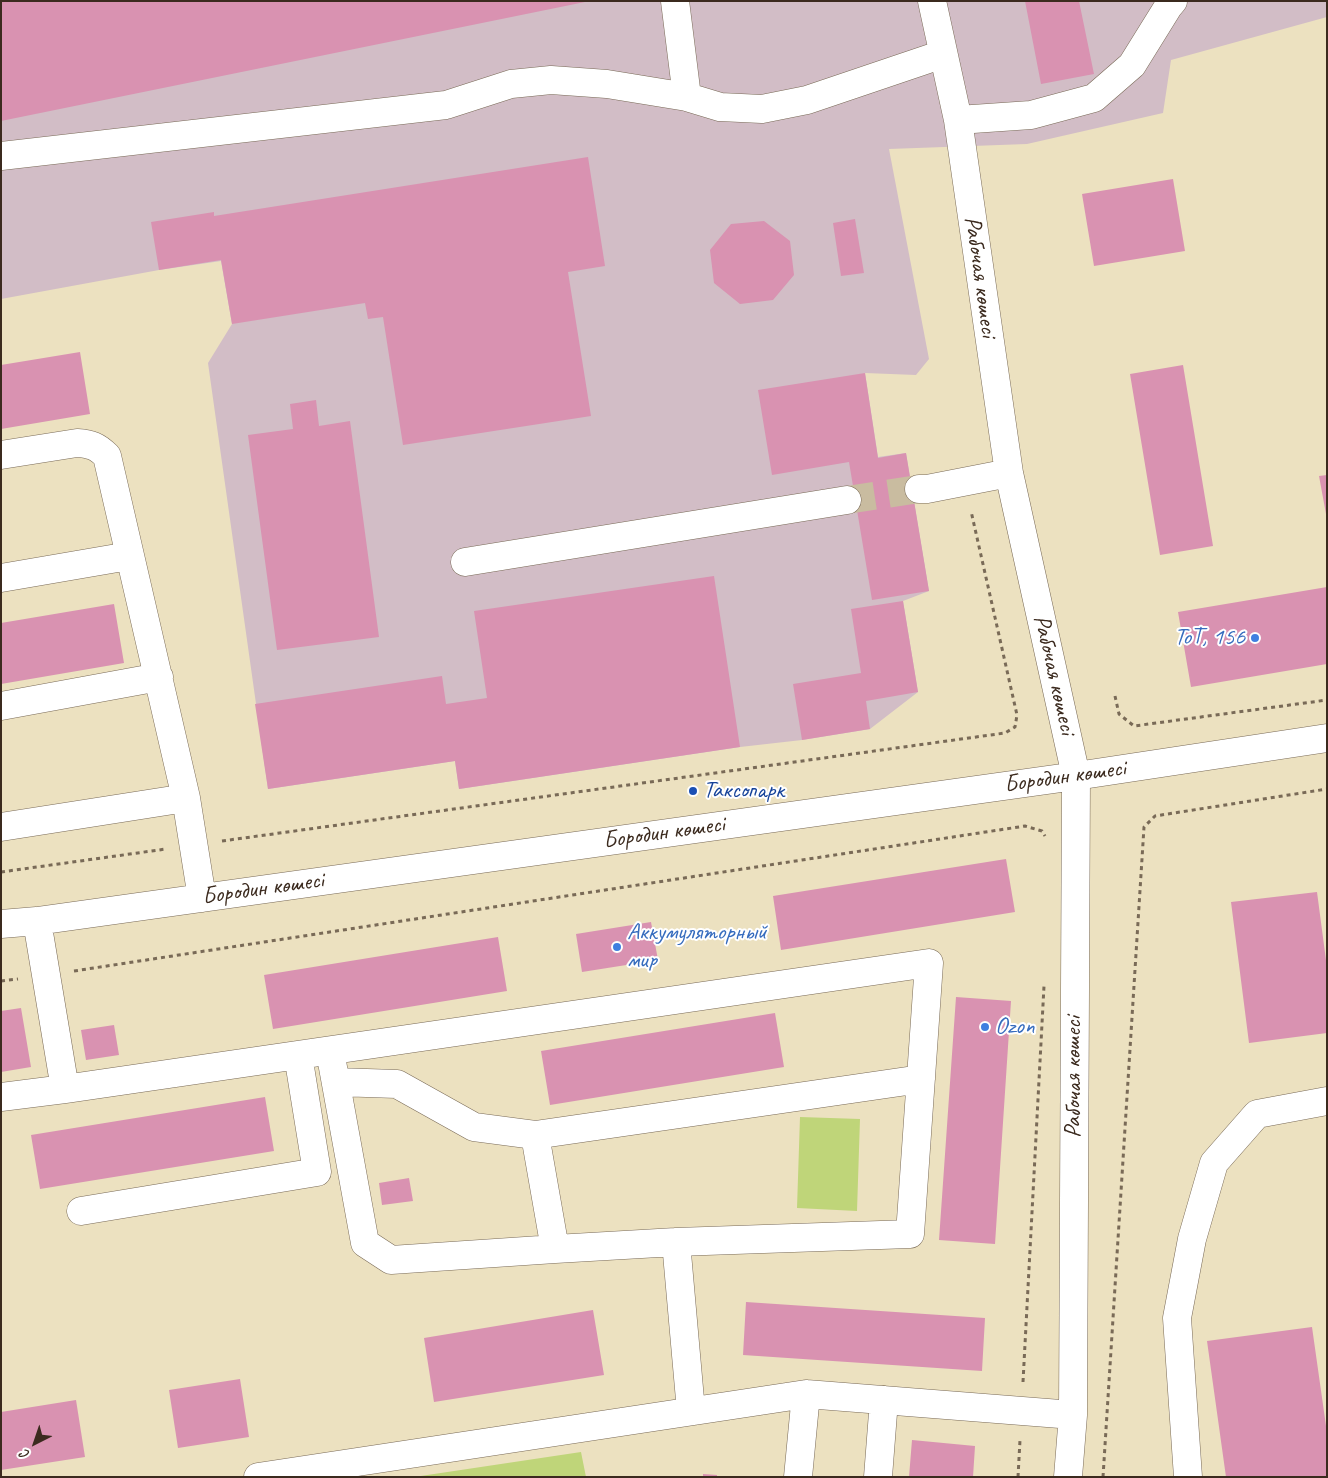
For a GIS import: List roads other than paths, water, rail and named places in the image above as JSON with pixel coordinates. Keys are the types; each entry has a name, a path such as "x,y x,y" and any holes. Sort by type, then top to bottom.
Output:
{"street":[{"path":"675,1 687,97"},
{"name":"Рабочая көшесі","path":"932,1 958,120 1009,473 1076,776 1072,1415 1068,1477"},
{"path":"958,120 1031,115 1094,98 1132,65 1168,7 1174,1"},
{"path":"1,156 446,105 511,84 551,80 607,84 687,97 720,107 762,109 807,100 943,54"},
{"path":"1,456 77,444 87,444 99,448 107,456 186,798 202,898"},
{"path":"918,489 927,489 1009,473"},
{"path":"465,562 847,500"},
{"path":"1,578 129,556"},
{"path":"1,706 159,677"},
{"name":"Бородин көшесі","path":"1,924 37,921 1076,776 1327,738"},
{"path":"1,827 186,798"},
{"path":"37,921 65,1089"},
{"path":"1,1097 929,963 910,1234 555,1248 391,1260 365,1243 330,1050"},
{"path":"81,1211 317,1172 298,1055"},
{"path":"336,1082 397,1084 474,1127 535,1136 921,1078"},
{"path":"1188,1477 1177,1318 1192,1239 1214,1163 1257,1114 1327,1101"},
{"path":"535,1136 555,1248"},
{"path":"676,1242 691,1411"},
{"path":"258,1477 806,1394 1072,1415"},
{"path":"798,1477 806,1394"},
{"path":"878,1477 884,1400"}],"tunnel":[{"path":"847,500 919,489"}],"place":[{"name":"ТоТ, 156","path":"1255,638"},
{"name":"Таксопарк","path":"693,791"},
{"name":"Аккумуляторный мир","path":"617,947"},
{"name":"Ozon","path":"985,1027"}]}
